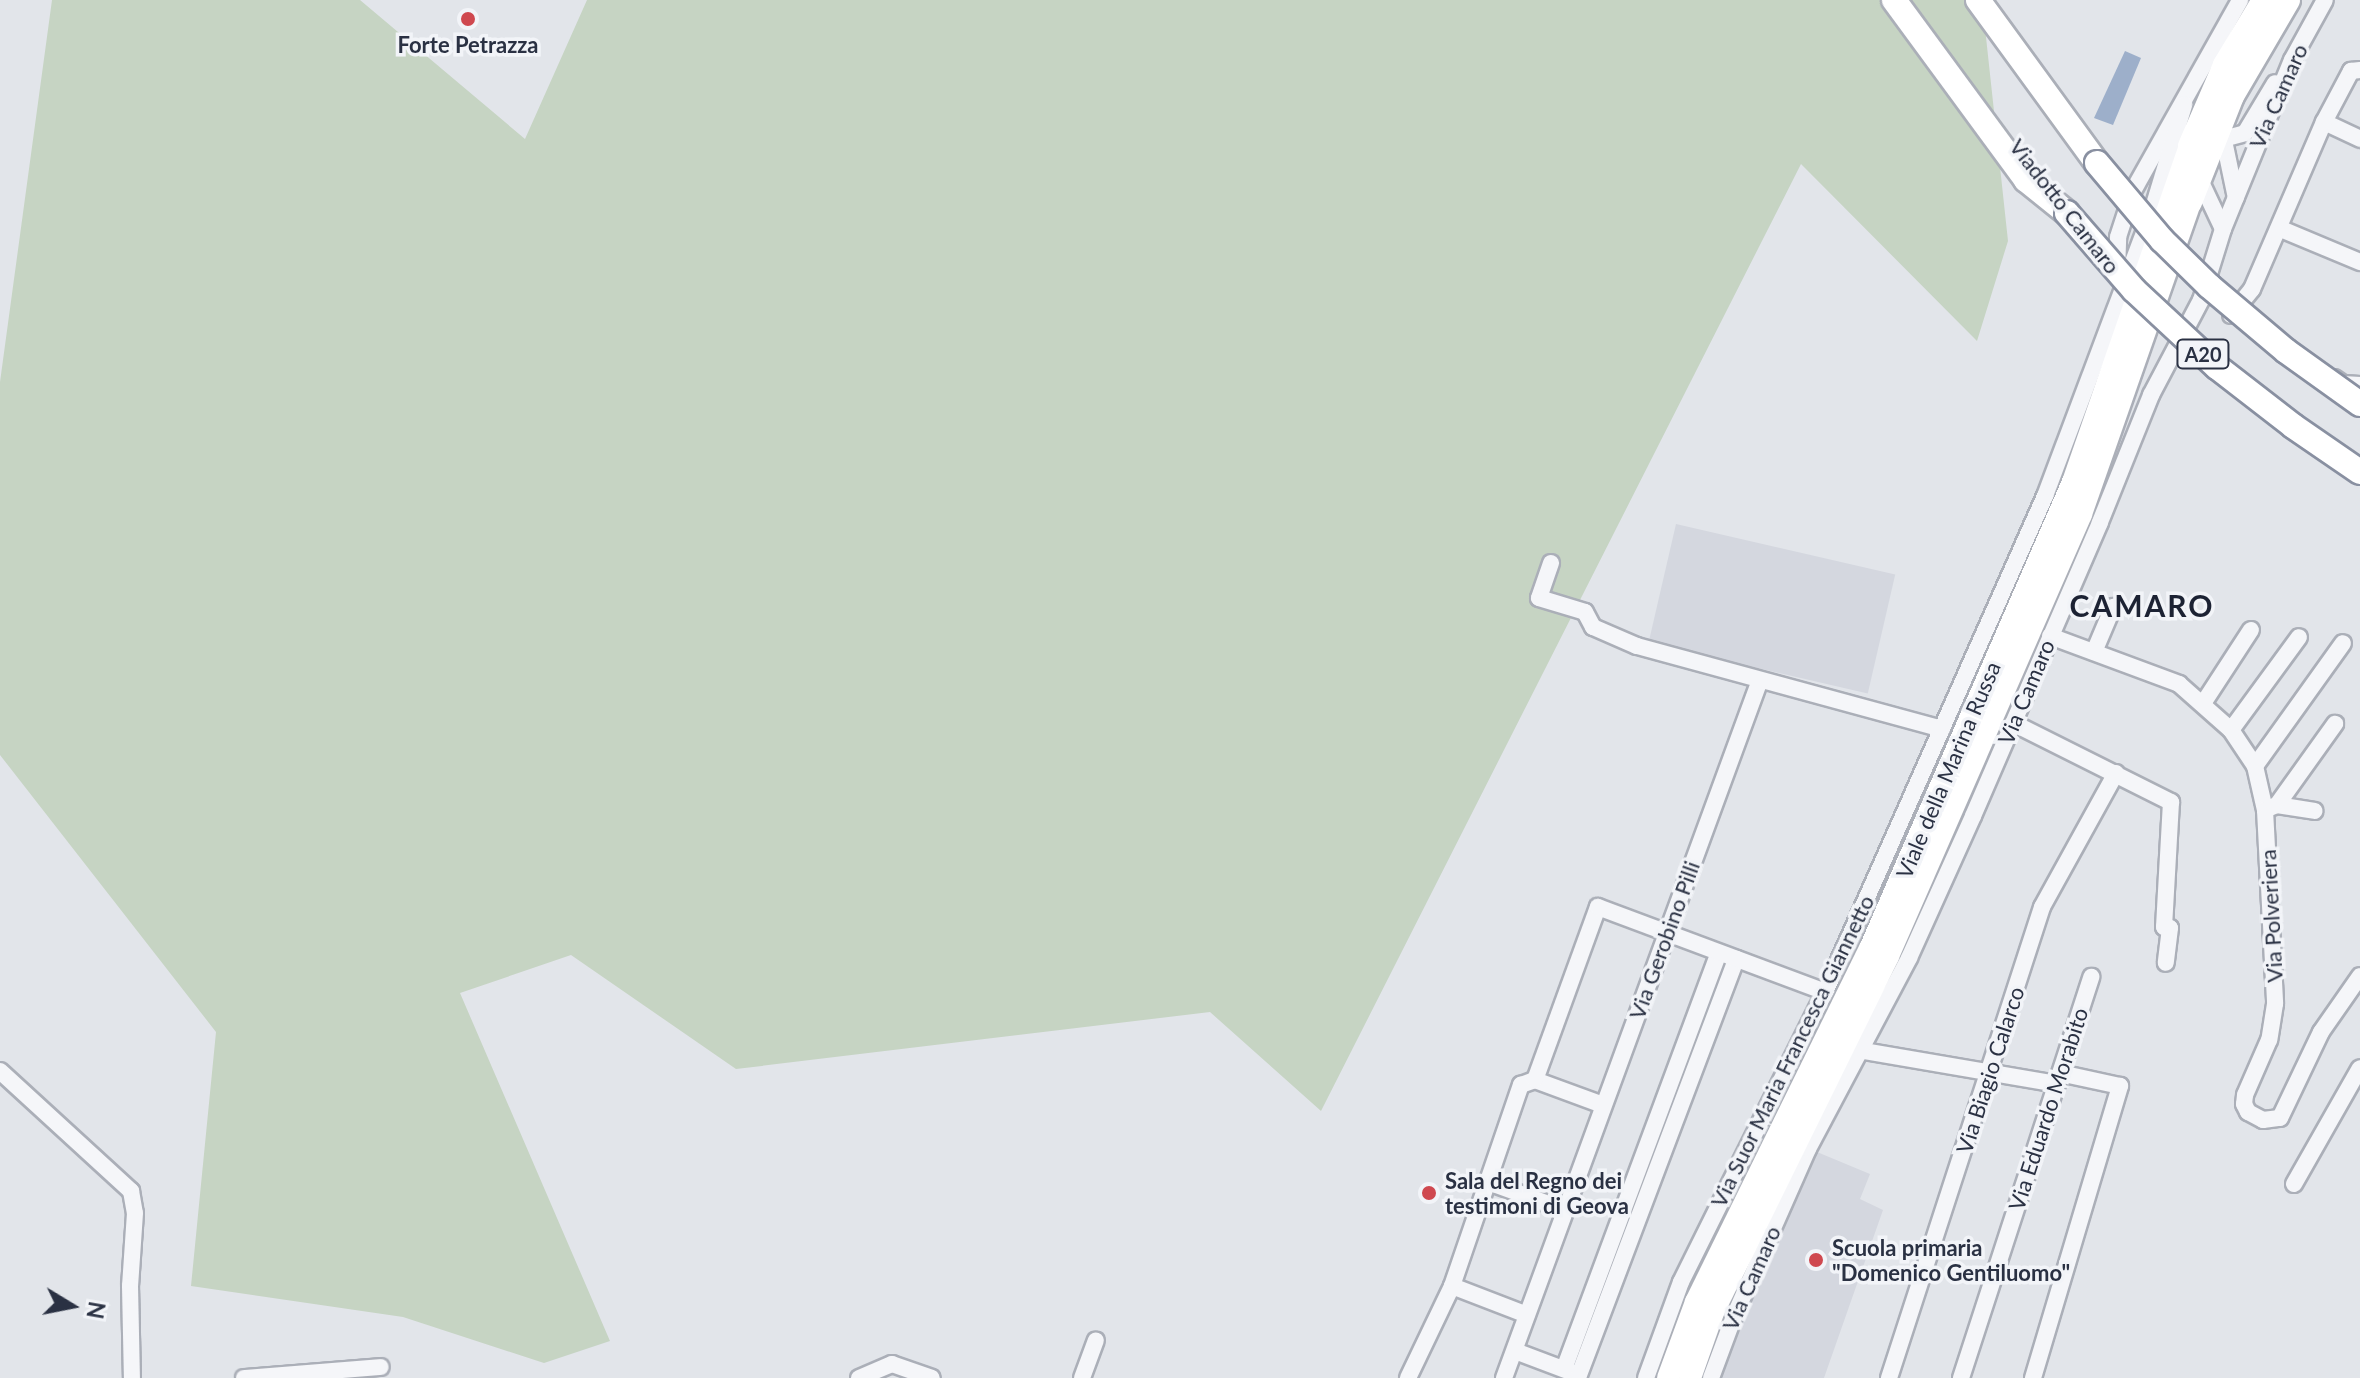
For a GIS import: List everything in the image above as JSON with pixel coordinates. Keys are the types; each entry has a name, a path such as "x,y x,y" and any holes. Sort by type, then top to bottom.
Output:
{"highway":[{"path":"1894,0 2026,180 2067,213"},
{"name":"Viadotto Camaro","path":"1914,0 1958,66 2067,213 2134,290 2217,367 2293,426 2360,472"},
{"name":"A20","path":"1978,0 2097,163 2162,240 2246,318 2360,404"},
{"path":"2198,191 2195,142 2225,65 2264,0"},
{"path":"2195,142 2288,0"}],"main road":[{"name":"Viale della Marina Russa","path":"1668,1378 1707,1279 1870,949 2073,482 2195,142"},
{"name":"Viale della Marina Russa","path":"1690,1378 1725,1287 1888,956 2081,514 2198,191"}],"street":[{"path":"2237,188 2195,142 2184,105 2240,0"},
{"name":"Via Camaro","path":"1711,1378 1733,1319 1808,1149 1909,958 2013,723 2151,395 2201,300 2237,188 2292,60 2325,0"},
{"path":"2106,327 2116,284 2123,217 2133,191 2195,142 2245,133 2263,99 2292,60"},
{"path":"2360,70 2351,71 2324,122 2281,229 2252,289 2229,317 2343,384 2360,385"},
{"path":"2324,122 2360,139"},
{"path":"2106,327 2153,208 2195,142"},
{"path":"2223,229 2198,191 2237,188"},
{"path":"2281,229 2360,262"},
{"name":"Via Suor Maria Francesca Giannetto","path":"1646,1378 1681,1282 1825,992 2045,496 2106,327"},
{"path":"1551,563 1539,598 1585,612 1593,627 1637,646 1942,729"},
{"path":"2094,652 2113,607"},
{"path":"2204,702 2251,630"},
{"name":"Via Polveriera","path":"2050,636 2170,680 2204,702 2231,730 2255,766 2271,808 2275,1004 2269,1040 2245,1095 2244,1104 2248,1112 2263,1120 2280,1118 2321,1032 2360,976"},
{"path":"2231,730 2299,637"},
{"path":"2255,766 2343,643"},
{"name":"Via Gerobino Pilli","path":"1504,1378 1760,680"},
{"path":"2013,723 2171,802 2164,927 2170,928 2166,963"},
{"path":"2271,808 2335,724"},
{"name":"Via Biagio Calarco","path":"1889,1378 1991,1073 2042,907 2116,773"},
{"path":"2271,808 2315,811"},
{"path":"1535,1080 1598,907 1825,992"},
{"path":"1564,1369 1719,953"},
{"path":"1515,1351 1579,1375 1736,959"},
{"name":"Via Eduardo Morabito","path":"1961,1378 2091,977"},
{"path":"1858,1050 1991,1073 2120,1086 2033,1378"},
{"path":"2294,1184 2360,1068"},
{"path":"0,1071 131,1191 135,1213 130,1286 132,1378"},
{"path":"1408,1378 1452,1286 1521,1085 1535,1080 1603,1105"},
{"path":"1488,1182 1565,1210"},
{"path":"1452,1286 1527,1315"},
{"path":"1082,1378 1096,1340"},
{"path":"859,1378 892,1364 932,1378"},
{"path":"244,1378 381,1367"}],"shaded area":[{"path":"1676,524 1895,575 1868,693 1649,643"},
{"name":"Scuola primaria \"Domenico Gentiluomo\"","path":"1817,1152 1870,1174 1860,1199 1883,1210 1824,1378 1716,1378 1742,1311"}],"green space":[{"path":"52,0 360,0 525,139 587,0 1982,0 2008,241 1977,341 1801,164 1321,1111 1210,1012 736,1069 571,955 460,993 610,1341 544,1363 403,1317 191,1286 216,1032 0,755 0,382"}],"water":[{"path":"2125,51 2141,58 2113,125 2094,118"}],"place":[{"name":"Forte Petrazza","path":"468,19"},
{"name":"Sala del Regno dei testimoni di Geova","path":"1429,1193"},
{"name":"Scuola primaria \"Domenico Gentiluomo\"","path":"1816,1260"}],"district":[{"name":"CAMARO","path":"2142,605"}]}
